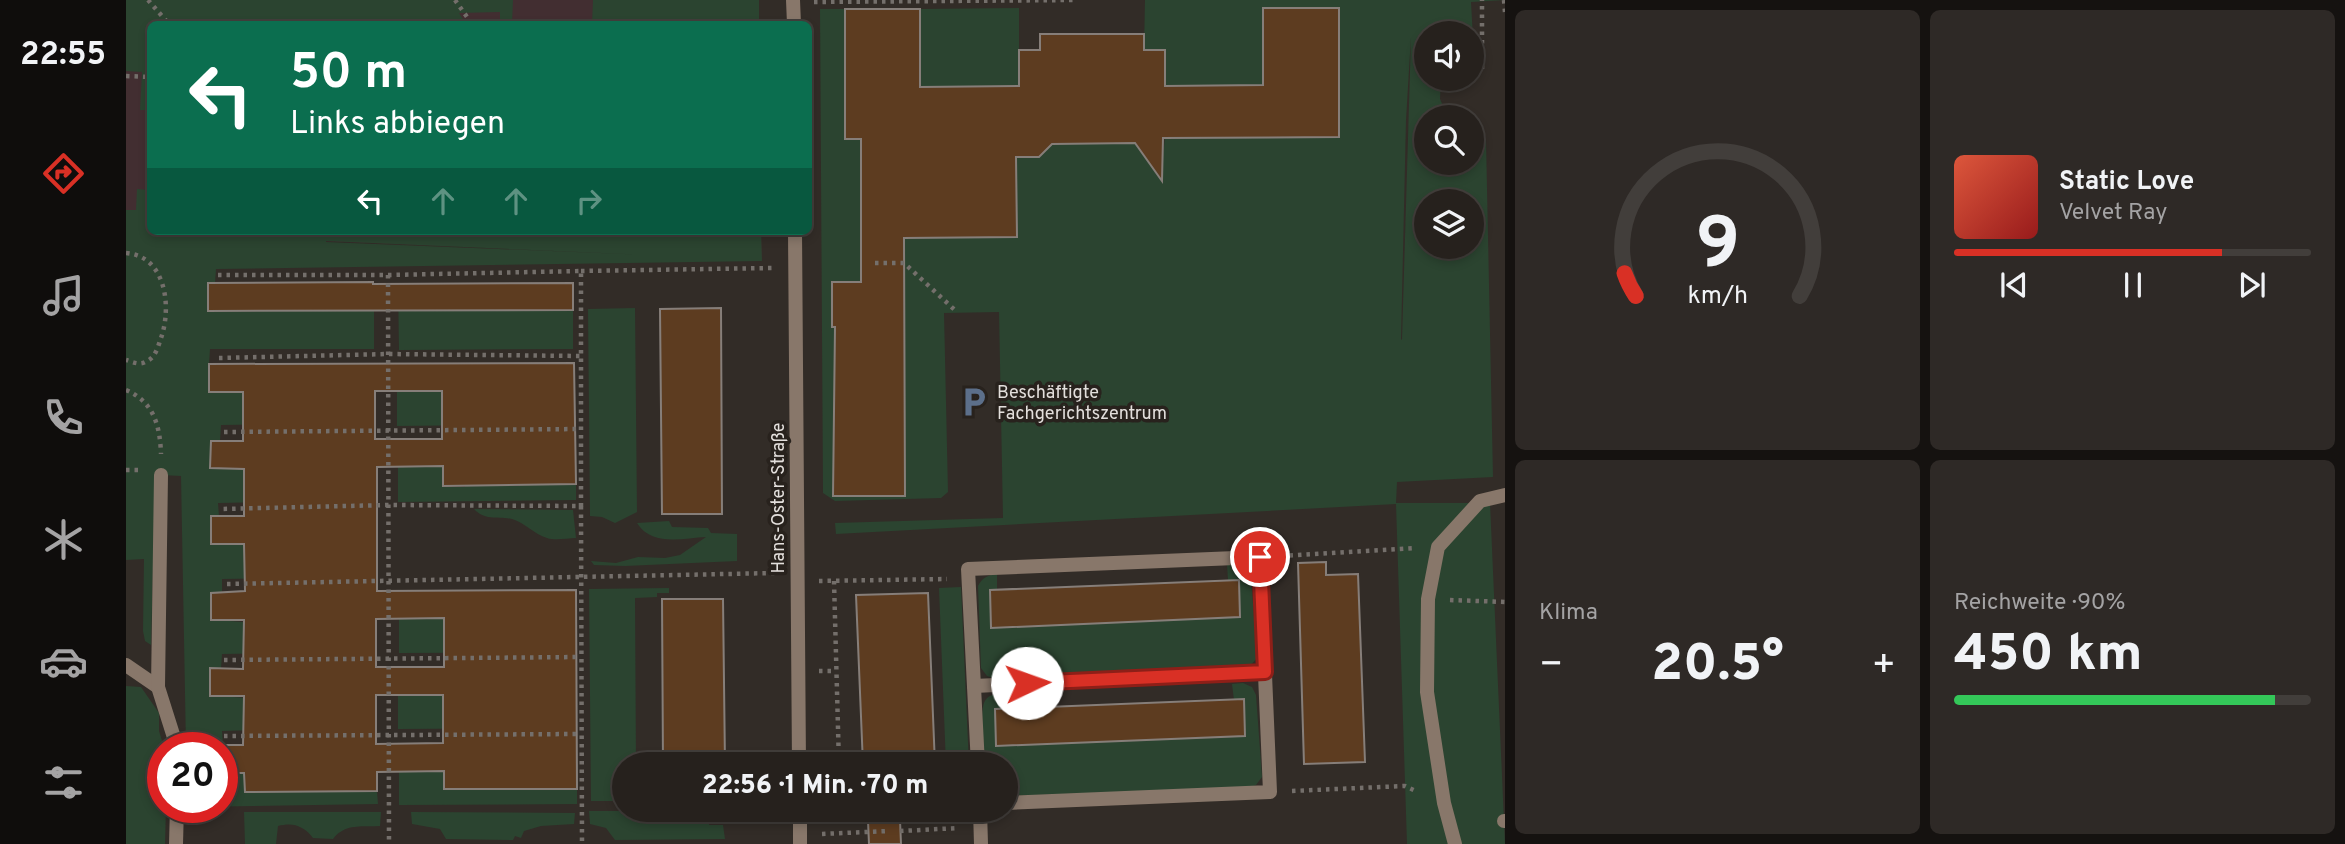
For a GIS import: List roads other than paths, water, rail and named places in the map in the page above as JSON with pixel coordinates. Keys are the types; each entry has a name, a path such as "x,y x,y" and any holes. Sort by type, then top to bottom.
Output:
{"street":[{"path":"793,1 793,21"},
{"name":"Hans-Oster-Straße","path":"795,235 799,752"},
{"path":"161,475 158,687 172,732"},
{"path":"1455,844 1444,803 1427,692 1428,599 1438,547 1480,501 1505,495"},
{"path":"977,752 968,569 1260,557 1270,792 1018,802"},
{"path":"126,665 158,687"},
{"path":"974,686 1265,672"},
{"path":"800,822 800,844"},
{"path":"981,822 981,844"},
{"path":"176,844 177,823"}],"place":[{"name":"Beschäftigte Fachgerichtszentrum","path":"974,402"}]}
